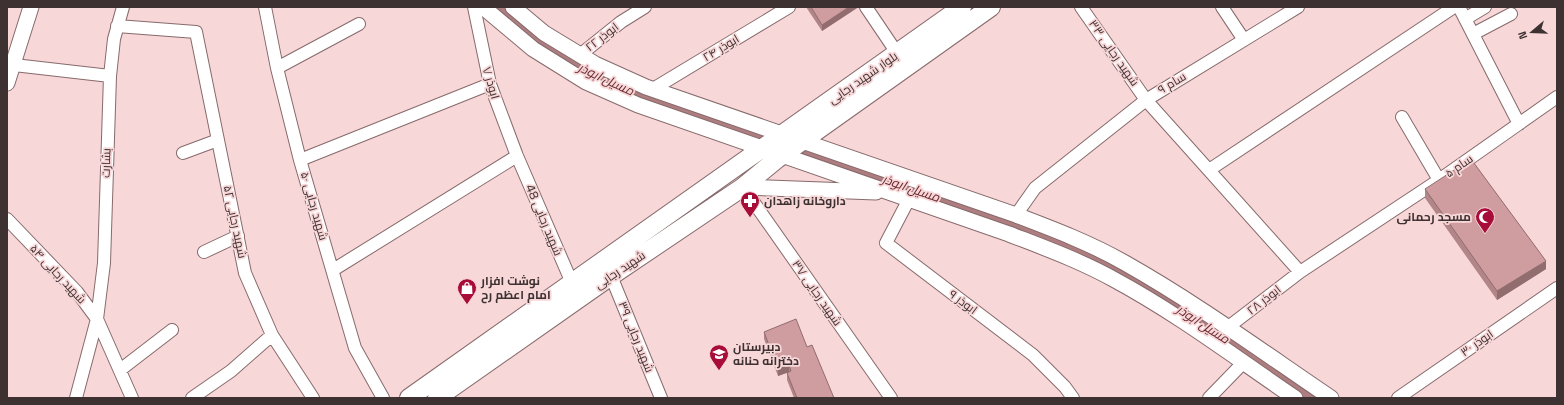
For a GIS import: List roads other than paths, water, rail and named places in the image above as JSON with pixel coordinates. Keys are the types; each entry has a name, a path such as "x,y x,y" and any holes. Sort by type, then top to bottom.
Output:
{"main road":[{"name":"بلوار شهید رجایی","path":"763,149 962,7"},
{"name":"بلوار شهید رجایی","path":"802,141 991,7"},
{"name":"شهید رجایی","path":"437,398 611,276 743,187 782,155 802,141"},
{"name":"شهید رجایی","path":"409,398 763,149"}],"street":[{"path":"7,83 14,65 31,7"},
{"name":"بشارت","path":"76,398 97,319 104,263 110,76 114,39 123,7"},
{"name":"شهید رجایی ۵۰","path":"265,7 277,68 300,160 355,348 383,398"},
{"name":"ابوذر ۷","path":"474,7 490,84 517,156"},
{"path":"483,7 533,50 586,82 638,106 1009,234 1062,255 1114,280 1156,304 1295,398"},
{"path":"513,7 544,33 595,64 653,89 1016,215 1070,236 1124,262 1167,288 1331,398"},
{"name":"ابوذر ۲۲","path":"580,55 621,22 645,7"},
{"name":"ابوذر ۲۴","path":"653,89 788,7"},
{"path":"866,7 897,53"},
{"name":"شهید رجایی ۳۳","path":"1081,7 1146,100 1300,272"},
{"path":"1222,7 1244,40"},
{"name":"سام ۹","path":"1016,215 1035,188 1146,100 1298,7"},
{"path":"1209,170 1454,7"},
{"path":"1459,7 1519,124"},
{"path":"1465,19 1485,7"},
{"path":"1473,34 1511,14"},
{"path":"277,68 359,24"},
{"name":"شهید رجایی ۵۲","path":"117,26 196,32 245,273 272,335 313,398"},
{"path":"14,65 110,76"},
{"path":"300,160 490,84"},
{"name":"سام ۵","path":"1300,272 1439,180 1557,97"},
{"path":"1402,117 1439,180"},
{"path":"183,153 218,140"},
{"path":"332,270 517,156"},
{"name":"شهید رجایی 48","path":"517,156 572,283"},
{"path":"743,187 892,193"},
{"name":"شهید رجایی ۳۷","path":"743,187 891,398"},
{"name":"ابوذر ۹","path":"909,199 886,243 1033,355 1065,387 1073,398"},
{"name":"شهید رجایی ۵۴","path":"7,219 77,292 97,319 132,398"},
{"path":"204,252 238,236"},
{"name":"ابوذر ۲۸","path":"1227,328 1300,272"},
{"name":"شهید رجایی ۳۹","path":"611,276 661,398"},
{"name":"ابوذر ۳۰","path":"1398,398 1557,288"},
{"path":"120,370 172,330"},
{"path":"192,398 231,371 272,335"},
{"path":"1209,398 1243,363"}],"waterway":[{"name":"مسیل ابوذر","path":"500,7 553,51 587,72 637,94 967,208 1093,258 1199,320 1287,379 1309,398"}],"place":[{"name":"داروخانه زاهدان","path":"750,218"},
{"name":"مسجد رحمانی","path":"1485,234"},
{"name":"نوشت افزار امام اعظم رح","path":"467,305"},
{"name":"دبیرستان دخترانه حنانه","path":"719,371"}]}
